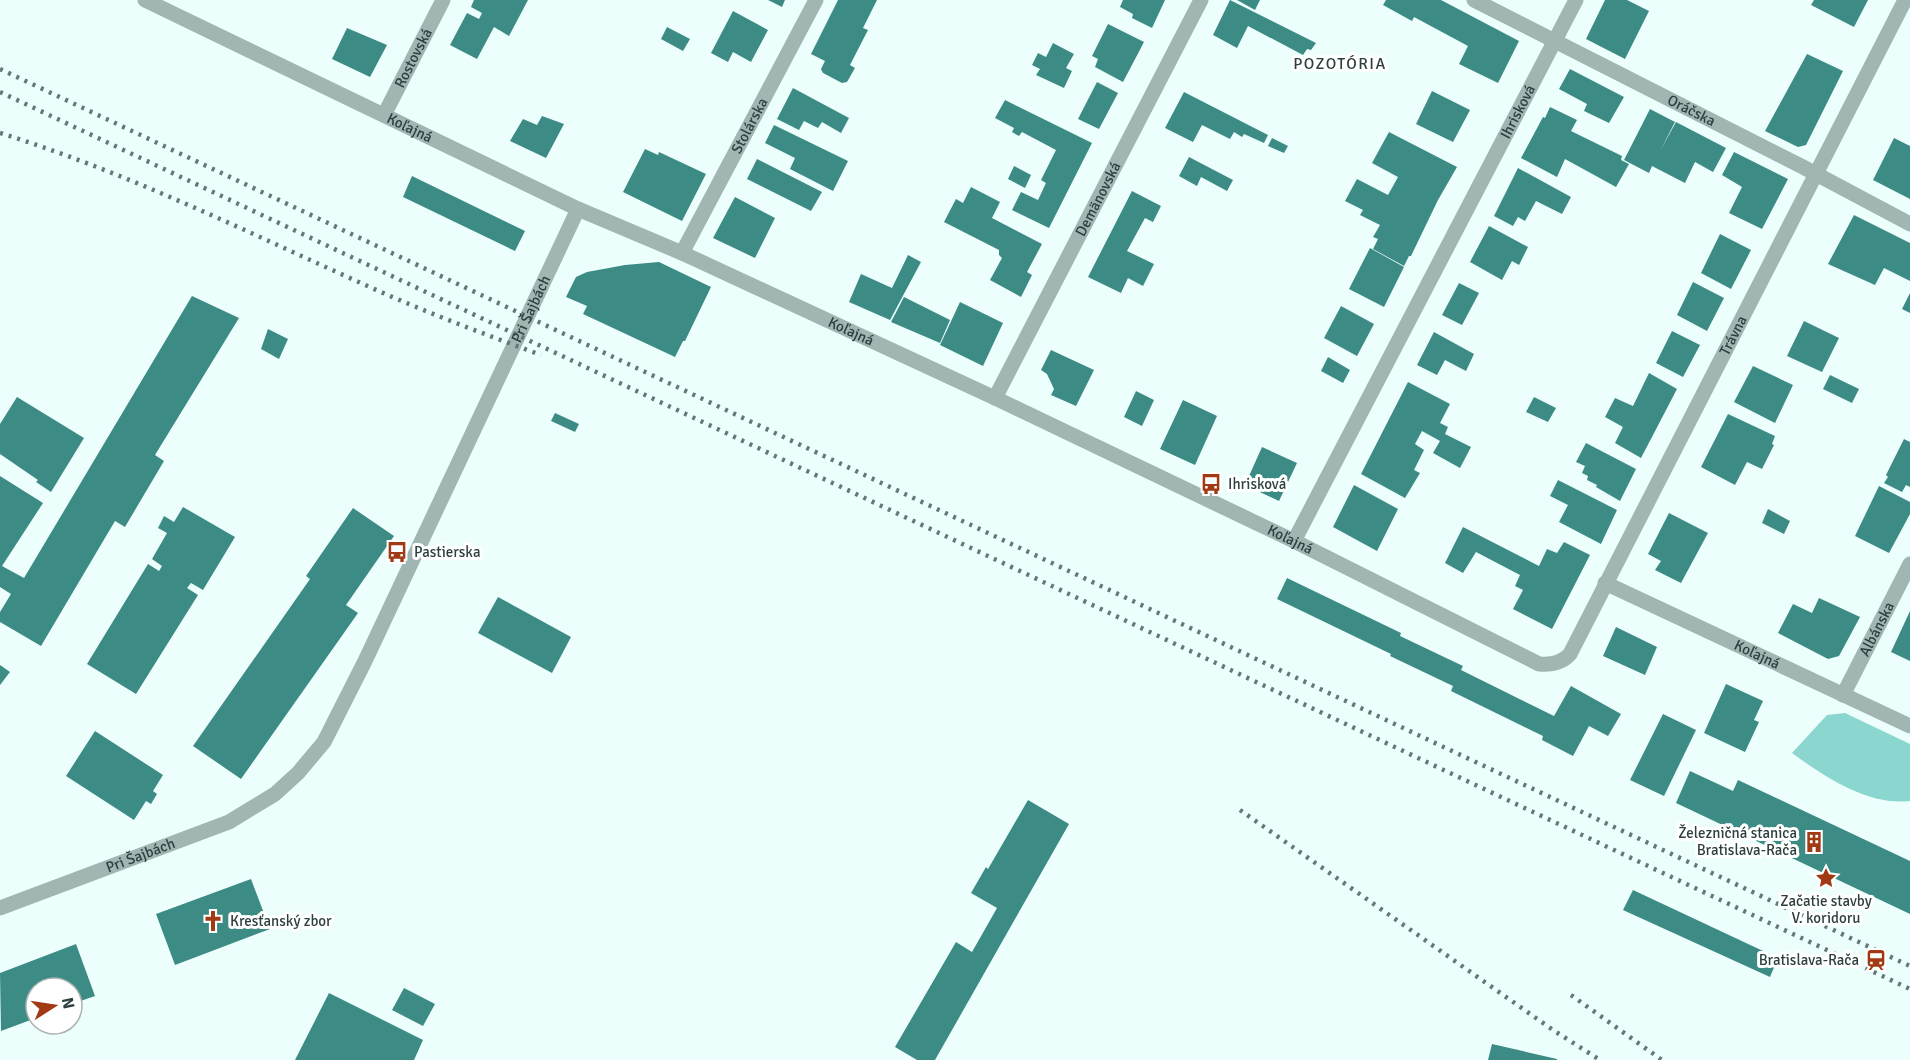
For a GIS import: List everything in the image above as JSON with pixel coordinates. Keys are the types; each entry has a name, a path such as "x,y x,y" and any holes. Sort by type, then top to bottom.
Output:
{"street":[{"name":"Koľajná","path":"145,0 578,209 682,252 995,398 1294,541 1539,664 1554,663"},
{"name":"Rostovská","path":"384,115 444,0"},
{"name":"Stolárska","path":"682,252 816,0"},
{"name":"Demänovská","path":"995,398 1201,0"},
{"name":"Oráčska","path":"1474,0 1815,173 1910,224"},
{"name":"Ihrisková","path":"1294,541 1575,0"},
{"name":"Trávna","path":"1554,663 1570,654 1905,0"},
{"name":"Pri Šajbách","path":"0,908 229,822 275,794 298,773 324,742 410,567 578,209"},
{"name":"Albánska","path":"1843,694 1910,564"},
{"name":"Koľajná","path":"1605,583 1910,726"}],"shaded area":[{"path":"1845,713 1910,744 1910,801 1878,799 1848,788 1792,753 1827,715"}],"building":[{"path":"474,0 528,0 509,36 494,27 477,59 450,45 467,13 479,19 482,13 471,7"},
{"path":"768,0 785,0 782,7"},
{"path":"838,0 877,0 863,28 868,30 850,65 855,68 847,82 842,83 823,73 821,69 825,61 811,54"},
{"path":"1123,0 1165,0 1152,28 1132,18 1133,14 1120,7"},
{"path":"1230,0 1316,43 1303,55 1248,26 1237,48 1213,35"},
{"path":"1237,0 1260,0 1255,10"},
{"path":"1386,0 1441,0 1519,41 1498,83 1459,64 1468,46 1414,17 1412,21 1383,5"},
{"path":"1605,0 1627,0 1649,11 1625,59 1586,39"},
{"path":"1814,0 1868,0 1854,27 1811,5"},
{"path":"733,11 768,30 751,62 733,52 728,62 711,53"},
{"path":"1108,24 1144,42 1123,82 1095,67 1098,59 1092,56"},
{"path":"667,27 690,39 683,51 661,39"},
{"path":"347,28 387,45 370,77 332,59"},
{"path":"1053,43 1074,54 1066,68 1072,71 1064,88 1036,75 1040,69 1032,65 1038,53 1046,57"},
{"path":"1807,54 1843,71 1806,145 1798,147 1765,131"},
{"path":"1570,69 1624,97 1609,123 1584,111 1587,104 1559,89"},
{"path":"1097,82 1118,93 1099,129 1078,119"},
{"path":"793,88 849,118 841,133 822,122 818,128 804,121 799,130 777,119"},
{"path":"1432,91 1470,110 1453,142 1416,124"},
{"path":"1184,92 1268,135 1264,143 1244,134 1242,137 1234,132 1230,139 1202,125 1193,142 1165,128"},
{"path":"1005,100 1092,143 1049,228 1012,210 1021,192 1038,200 1046,183 1041,180 1056,150 1022,132 1019,136 1012,132 1014,128 995,118"},
{"path":"1550,107 1577,120 1571,131 1622,156 1621,160 1629,164 1616,187 1565,159 1557,177 1521,158"},
{"path":"1650,109 1675,122 1660,151 1676,122 1726,148 1713,172 1695,162 1685,183 1652,166 1649,173 1624,160"},
{"path":"542,116 564,124 546,158 510,141 523,119 537,125"},
{"path":"774,125 848,161 833,191 790,169 795,158 765,143"},
{"path":"1389,132 1457,167 1404,266 1373,249 1378,239 1373,237 1380,225 1360,215 1363,210 1345,201 1357,179 1388,195 1398,177 1372,163"},
{"path":"1272,138 1288,146 1284,153 1268,146"},
{"path":"1894,138 1910,146 1910,199 1873,180"},
{"path":"645,149 658,155 659,152 706,174 682,221 623,192"},
{"path":"1734,152 1788,179 1762,229 1729,213 1742,187 1722,175"},
{"path":"1189,157 1233,180 1227,191 1201,177 1197,186 1179,176"},
{"path":"757,159 822,192 811,211 747,179"},
{"path":"1014,166 1031,175 1025,188 1008,179"},
{"path":"1518,168 1571,197 1562,214 1536,201 1525,221 1518,217 1513,226 1494,216"},
{"path":"412,176 525,231 515,251 403,197"},
{"path":"971,187 1000,202 992,218 1042,244 1027,272 1032,275 1021,297 990,280 1002,258 999,250 944,222 956,199 963,203"},
{"path":"1132,191 1161,206 1153,222 1145,218 1127,251 1154,264 1143,286 1128,278 1121,293 1088,277"},
{"path":"735,197 775,218 755,258 713,238"},
{"path":"1854,215 1910,243 1910,281 1884,268 1875,285 1828,264"},
{"path":"1489,226 1528,247 1519,265 1512,261 1502,280 1470,262"},
{"path":"1720,234 1751,250 1731,289 1701,273"},
{"path":"1370,248 1404,267 1384,307 1349,289"},
{"path":"908,255 921,262 890,320 849,302 861,274 892,288"},
{"path":"659,262 711,287 675,357 583,314 587,306 566,297 576,277 587,272"},
{"path":"1693,282 1724,298 1707,331 1677,315"},
{"path":"1459,283 1479,293 1462,325 1442,315"},
{"path":"1910,293 1910,313 1902,309"},
{"path":"192,296 239,318 155,455 164,461 125,527 115,521 41,646 0,622 0,612 11,594 0,587 0,476 43,503 2,566 24,578"},
{"path":"904,297 950,320 940,343 891,322"},
{"path":"960,302 1003,323 983,366 940,345"},
{"path":"1341,306 1374,324 1357,356 1324,338"},
{"path":"1804,321 1839,338 1822,372 1787,356"},
{"path":"268,329 288,339 279,359 261,349"},
{"path":"1672,331 1700,345 1683,377 1656,363"},
{"path":"1434,332 1474,354 1466,371 1445,360 1437,375 1417,365"},
{"path":"1051,350 1094,370 1076,406 1051,395 1054,389 1047,374 1041,370"},
{"path":"1328,357 1350,370 1343,383 1321,371"},
{"path":"1753,366 1793,385 1775,423 1734,402"},
{"path":"1649,373 1677,389 1641,458 1615,443 1623,427 1605,417 1615,398 1633,406"},
{"path":"1830,375 1859,389 1852,403 1823,389"},
{"path":"1408,382 1450,404 1440,423 1448,427 1445,434 1471,447 1460,468 1433,453 1440,441 1422,431 1415,444 1424,450 1414,470 1420,473 1405,498 1361,474"},
{"path":"1136,391 1154,400 1142,426 1124,417"},
{"path":"17,397 84,438 51,492 36,482 38,480 0,454 0,424"},
{"path":"1534,397 1556,408 1548,422 1526,412"},
{"path":"1183,400 1217,416 1195,465 1160,449"},
{"path":"555,413 579,424 575,432 551,421"},
{"path":"1728,414 1775,436 1772,444 1774,445 1762,469 1747,462 1735,485 1701,467"},
{"path":"1904,439 1910,442 1910,487 1906,485 1902,492 1884,483"},
{"path":"1586,443 1636,469 1620,501 1596,487 1597,485 1587,480 1588,476 1582,473 1585,466 1576,462"},
{"path":"1262,447 1297,463 1279,501 1245,485"},
{"path":"1558,480 1617,510 1601,544 1559,522 1568,505 1550,496"},
{"path":"1354,485 1398,509 1377,551 1333,527"},
{"path":"1879,486 1910,502 1910,514 1889,553 1855,536"},
{"path":"183,507 235,537 203,590 191,583 187,588 198,595 136,694 87,664 148,564 159,571 162,566 152,559 167,533 158,528 164,516 174,522"},
{"path":"353,508 394,536 346,605 358,613 241,779 193,746 310,579 306,576"},
{"path":"1768,509 1790,521 1784,534 1762,523"},
{"path":"1669,513 1708,533 1681,583 1655,570 1661,561 1648,554"},
{"path":"1463,527 1539,566 1547,549 1557,553 1564,542 1590,555 1552,629 1513,609 1523,590 1515,586 1520,575 1476,552 1463,573 1445,563"},
{"path":"1287,578 1401,633 1400,636 1463,666 1461,670 1554,716 1571,686 1621,714 1608,736 1589,726 1573,756 1542,740 1543,736 1451,691 1453,686 1277,599"},
{"path":"498,597 571,637 552,673 478,633"},
{"path":"1819,598 1860,617 1839,656 1828,659 1778,633 1793,604 1812,613"},
{"path":"1910,611 1910,661 1891,652"},
{"path":"1616,627 1657,647 1645,675 1603,656"},
{"path":"0,665 10,672 0,685"},
{"path":"1726,684 1763,701 1754,720 1759,722 1745,752 1704,733"},
{"path":"1663,714 1696,730 1664,796 1630,780"},
{"path":"95,731 163,775 153,791 157,794 151,804 146,801 134,820 66,776"},
{"name":"Železničná stanica Bratislava-Rača","path":"1690,771 1733,791 1738,780 1910,861 1910,914 1676,803"},
{"path":"1028,800 1069,824 935,1060 917,1060 895,1047 956,942 972,952 997,908 971,893 986,867 988,869"},
{"name":"Kresťanský zbor","path":"251,879 270,929 175,965 156,914"},
{"path":"1633,890 1778,958 1770,977 1623,910"},
{"path":"76,944 95,996 84,1000 84,976 24,976 24,1022 1,1031 0,973"},
{"path":"404,988 435,1004 423,1026 392,1010"},
{"path":"329,993 423,1040 414,1060 295,1060"},
{"path":"1492,1044 1557,1059 1557,1060 1488,1060"}],"railway":[{"path":"0,69 1910,966"},
{"path":"0,92 1910,989"},
{"path":"0,133 98,167 401,300 541,355"},
{"path":"1240,810 1553,1030 1600,1060"},
{"path":"1571,995 1662,1060"}],"place":[{"name":"Ihrisková","path":"1211,484"},
{"name":"Pastierska","path":"397,552"},
{"name":"Železničná stanica Bratislava-Rača","path":"1814,842"},
{"name":"Začatie stavby V. koridoru","path":"1826,878"},
{"name":"Kresťanský zbor","path":"213,921"},
{"name":"Bratislava-Rača","path":"1876,960"}],"district":[{"name":"POZOTÓRIA","path":"1340,64"}]}
